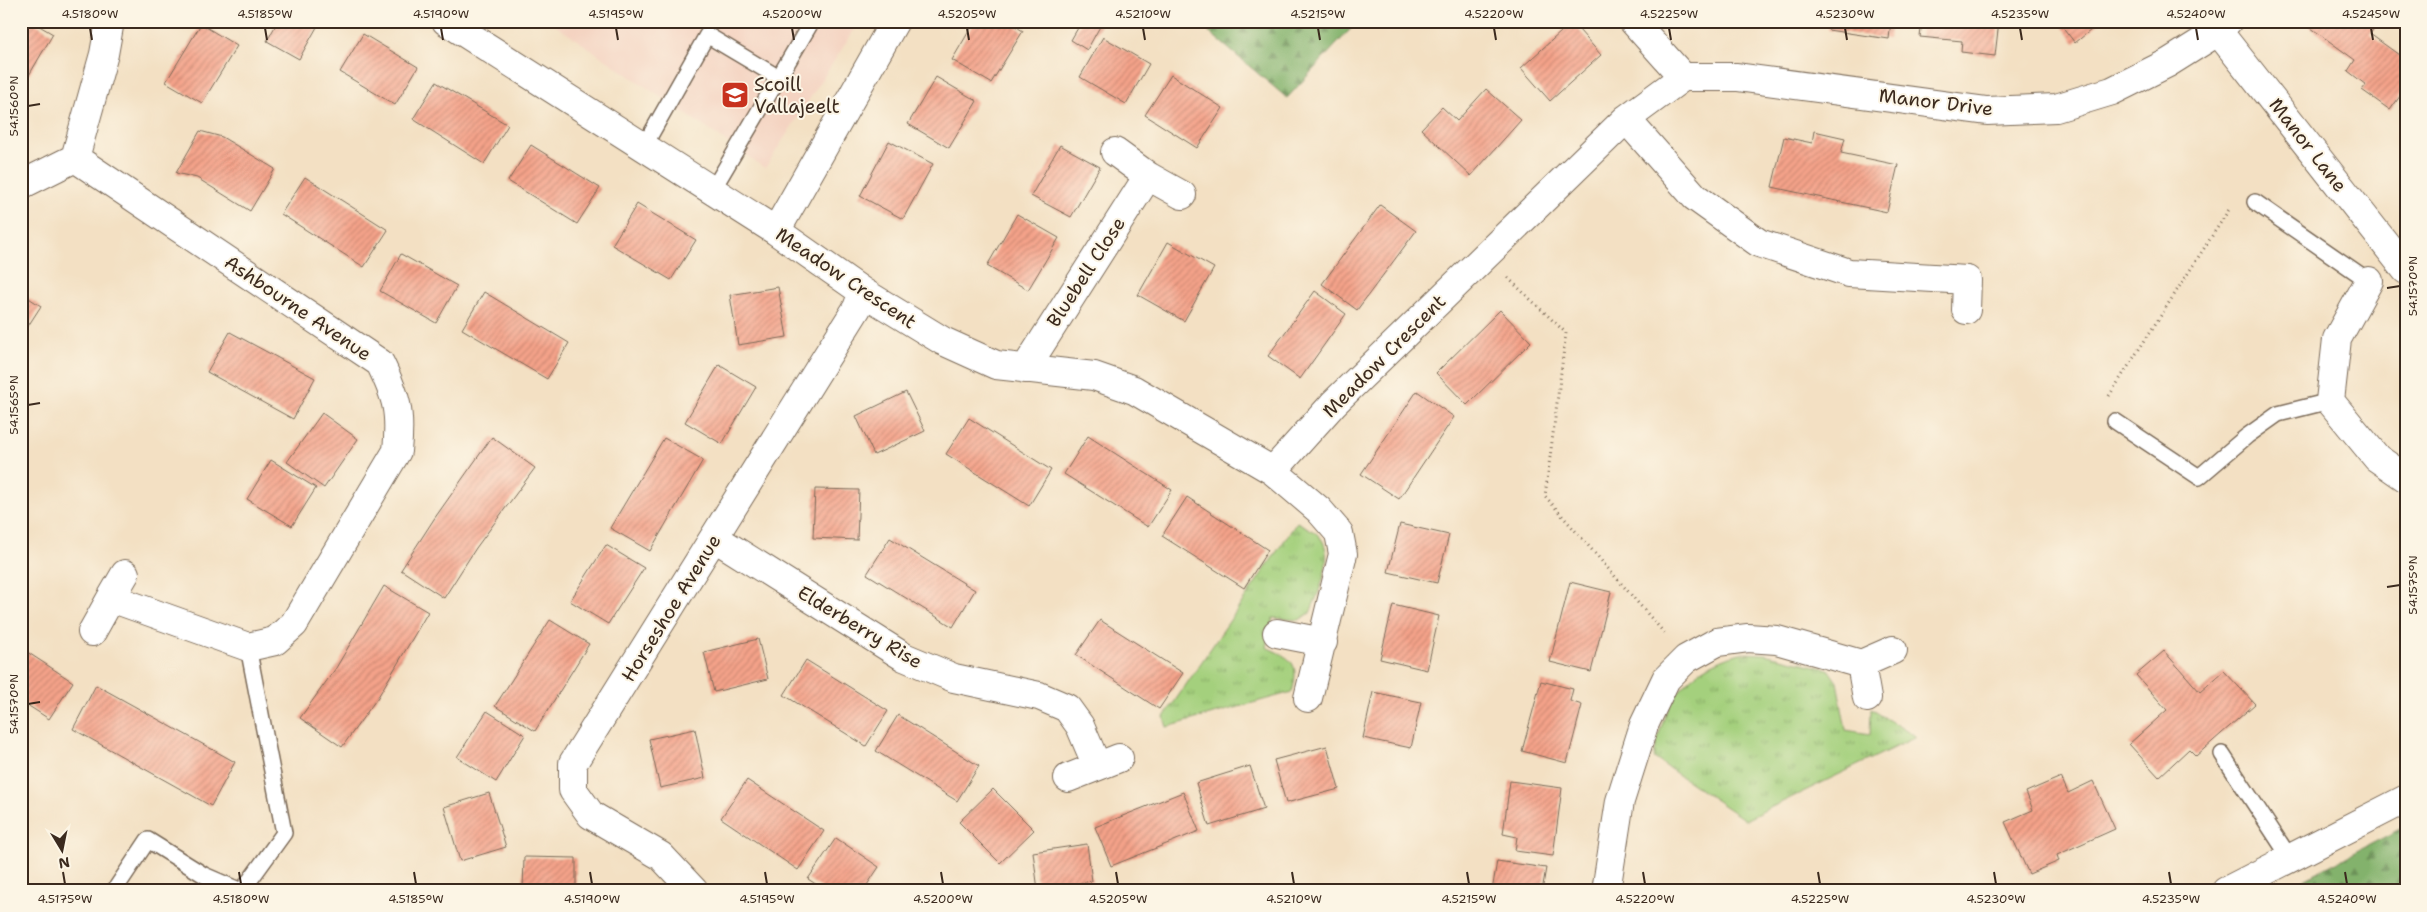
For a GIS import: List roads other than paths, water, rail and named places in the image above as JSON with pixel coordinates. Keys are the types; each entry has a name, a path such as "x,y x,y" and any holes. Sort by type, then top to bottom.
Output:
{"main road":[{"path":"21,185 75,158 104,54 110,21"},
{"name":"Meadow Crescent","path":"446,21 776,231 863,292 943,341 996,365 1094,376 1134,390 1273,471 1319,510 1339,533 1344,554 1308,698"},
{"path":"776,231 895,21"},
{"path":"1633,21 1683,77 1626,119 1696,197 1759,243 1849,273 1967,280 1966,310"},
{"name":"Manor Drive","path":"1683,77 1737,77 1987,111 2056,108 2112,91 2168,63 2219,25"},
{"name":"Manor Lane","path":"2219,25 2406,270"},
{"name":"Meadow Crescent","path":"1273,471 1334,403 1626,119"},
{"path":"1115,152 1148,176 1182,196"},
{"name":"Ashbourne Avenue","path":"75,158 380,363 394,391 400,420 397,451 294,624 275,641 248,647"},
{"name":"Bluebell Close","path":"1024,369 1148,176"},
{"path":"2369,281 2337,339 2330,402 2377,458 2406,478"},
{"name":"Horseshoe Avenue","path":"694,891 661,856 591,815 573,790 574,763 715,538 856,308 863,292"},
{"name":"Elderberry Rise","path":"715,538 904,657 954,678 1039,696 1067,708 1108,762 1068,778"},
{"path":"92,632 125,574"},
{"path":"111,598 248,647"},
{"path":"1277,633 1322,642"},
{"path":"1606,891 1620,801 1644,725 1666,679 1686,658 1717,642 1748,638 1777,640 1861,664 1893,650"},
{"path":"1861,664 1867,698"},
{"path":"2226,891 2406,799"}],"lane":[{"path":"712,191 812,21"},
{"path":"643,148 707,35 779,78"},
{"path":"2255,202 2369,281"},
{"path":"2115,421 2199,477 2246,436 2278,414 2330,402"},
{"path":"114,891 148,840 204,875 242,891 284,833 248,647"},
{"path":"2222,754 2290,858"}],"place":[{"name":"Scoill Vallajeelt","path":"735,95"}]}
